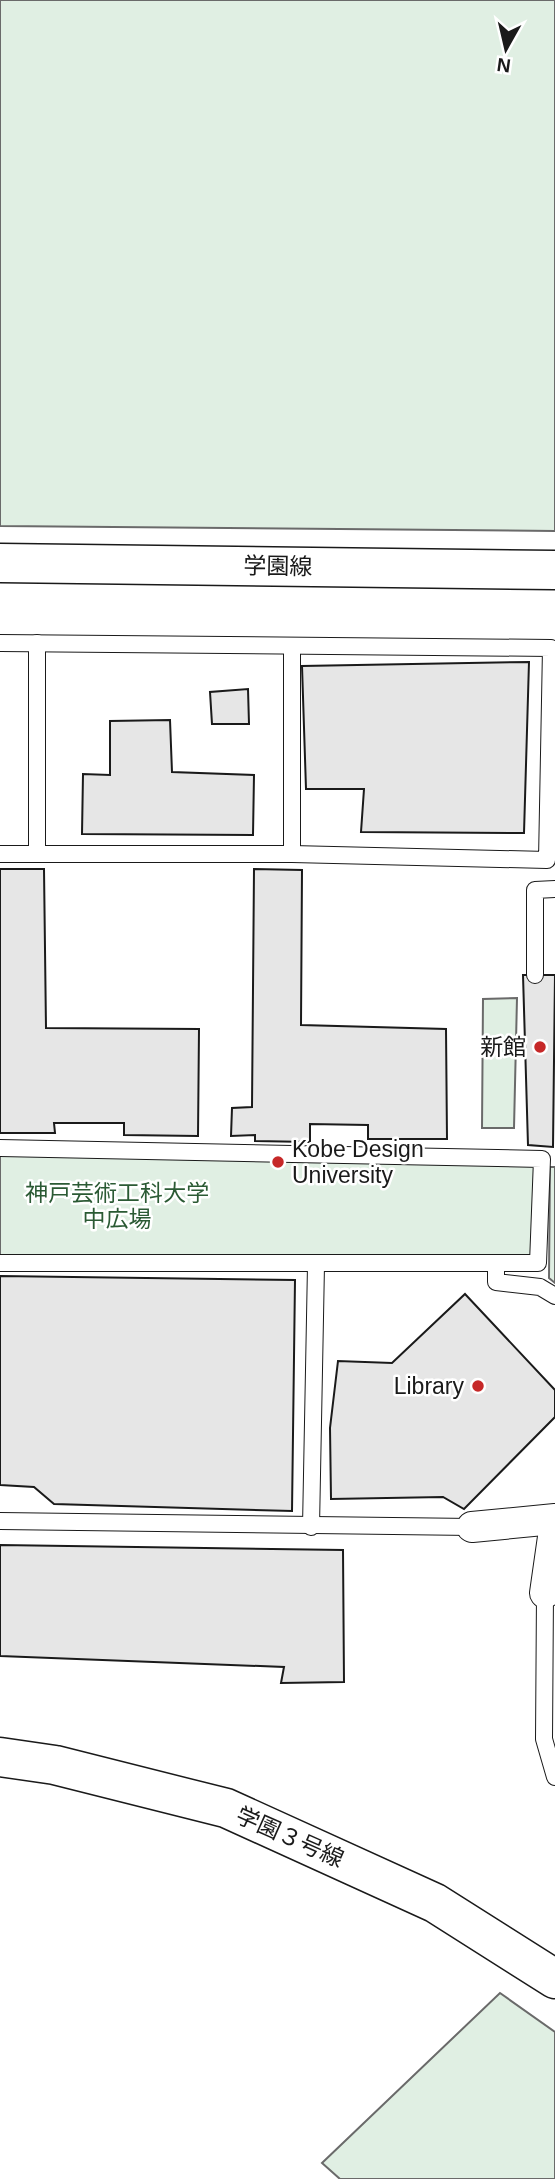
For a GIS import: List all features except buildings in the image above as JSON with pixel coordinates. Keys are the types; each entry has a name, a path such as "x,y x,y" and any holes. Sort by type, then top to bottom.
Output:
{"street":[{"name":"学園線","path":"0,563 555,570"},
{"path":"472,1527 555,1521 545,1593"},
{"name":"学園３号線","path":"0,1757 55,1765 226,1808 435,1903 555,1979"}],"lane":[{"path":"0,643 551,649 551,860 292,854 0,854"},
{"path":"37,643 37,854"},
{"path":"292,646 292,854"},
{"path":"535,975 536,890 555,889"},
{"path":"0,1148 542,1159 538,1263 0,1263"},
{"path":"496,1262 496,1282 540,1287 555,1296"},
{"path":"311,1527 316,1265"},
{"path":"0,1521 472,1527"},
{"path":"545,1593 544,1739 555,1777"}],"green space":[{"path":"0,0 555,0 555,531 0,526"},
{"path":"517,998 514,1128 482,1128 483,999"},
{"name":"神戸芸術工科大学 中広場","path":"0,1148 542,1159 538,1263 0,1262"},
{"path":"550,1167 555,1167 555,1283 549,1278"},
{"path":"500,1993 555,2032 555,2179 340,2179 322,2163"}],"place":[{"name":"新館","path":"540,1047"},
{"name":"Kobe Design University","path":"278,1162"},
{"name":"Library","path":"478,1386"}]}
